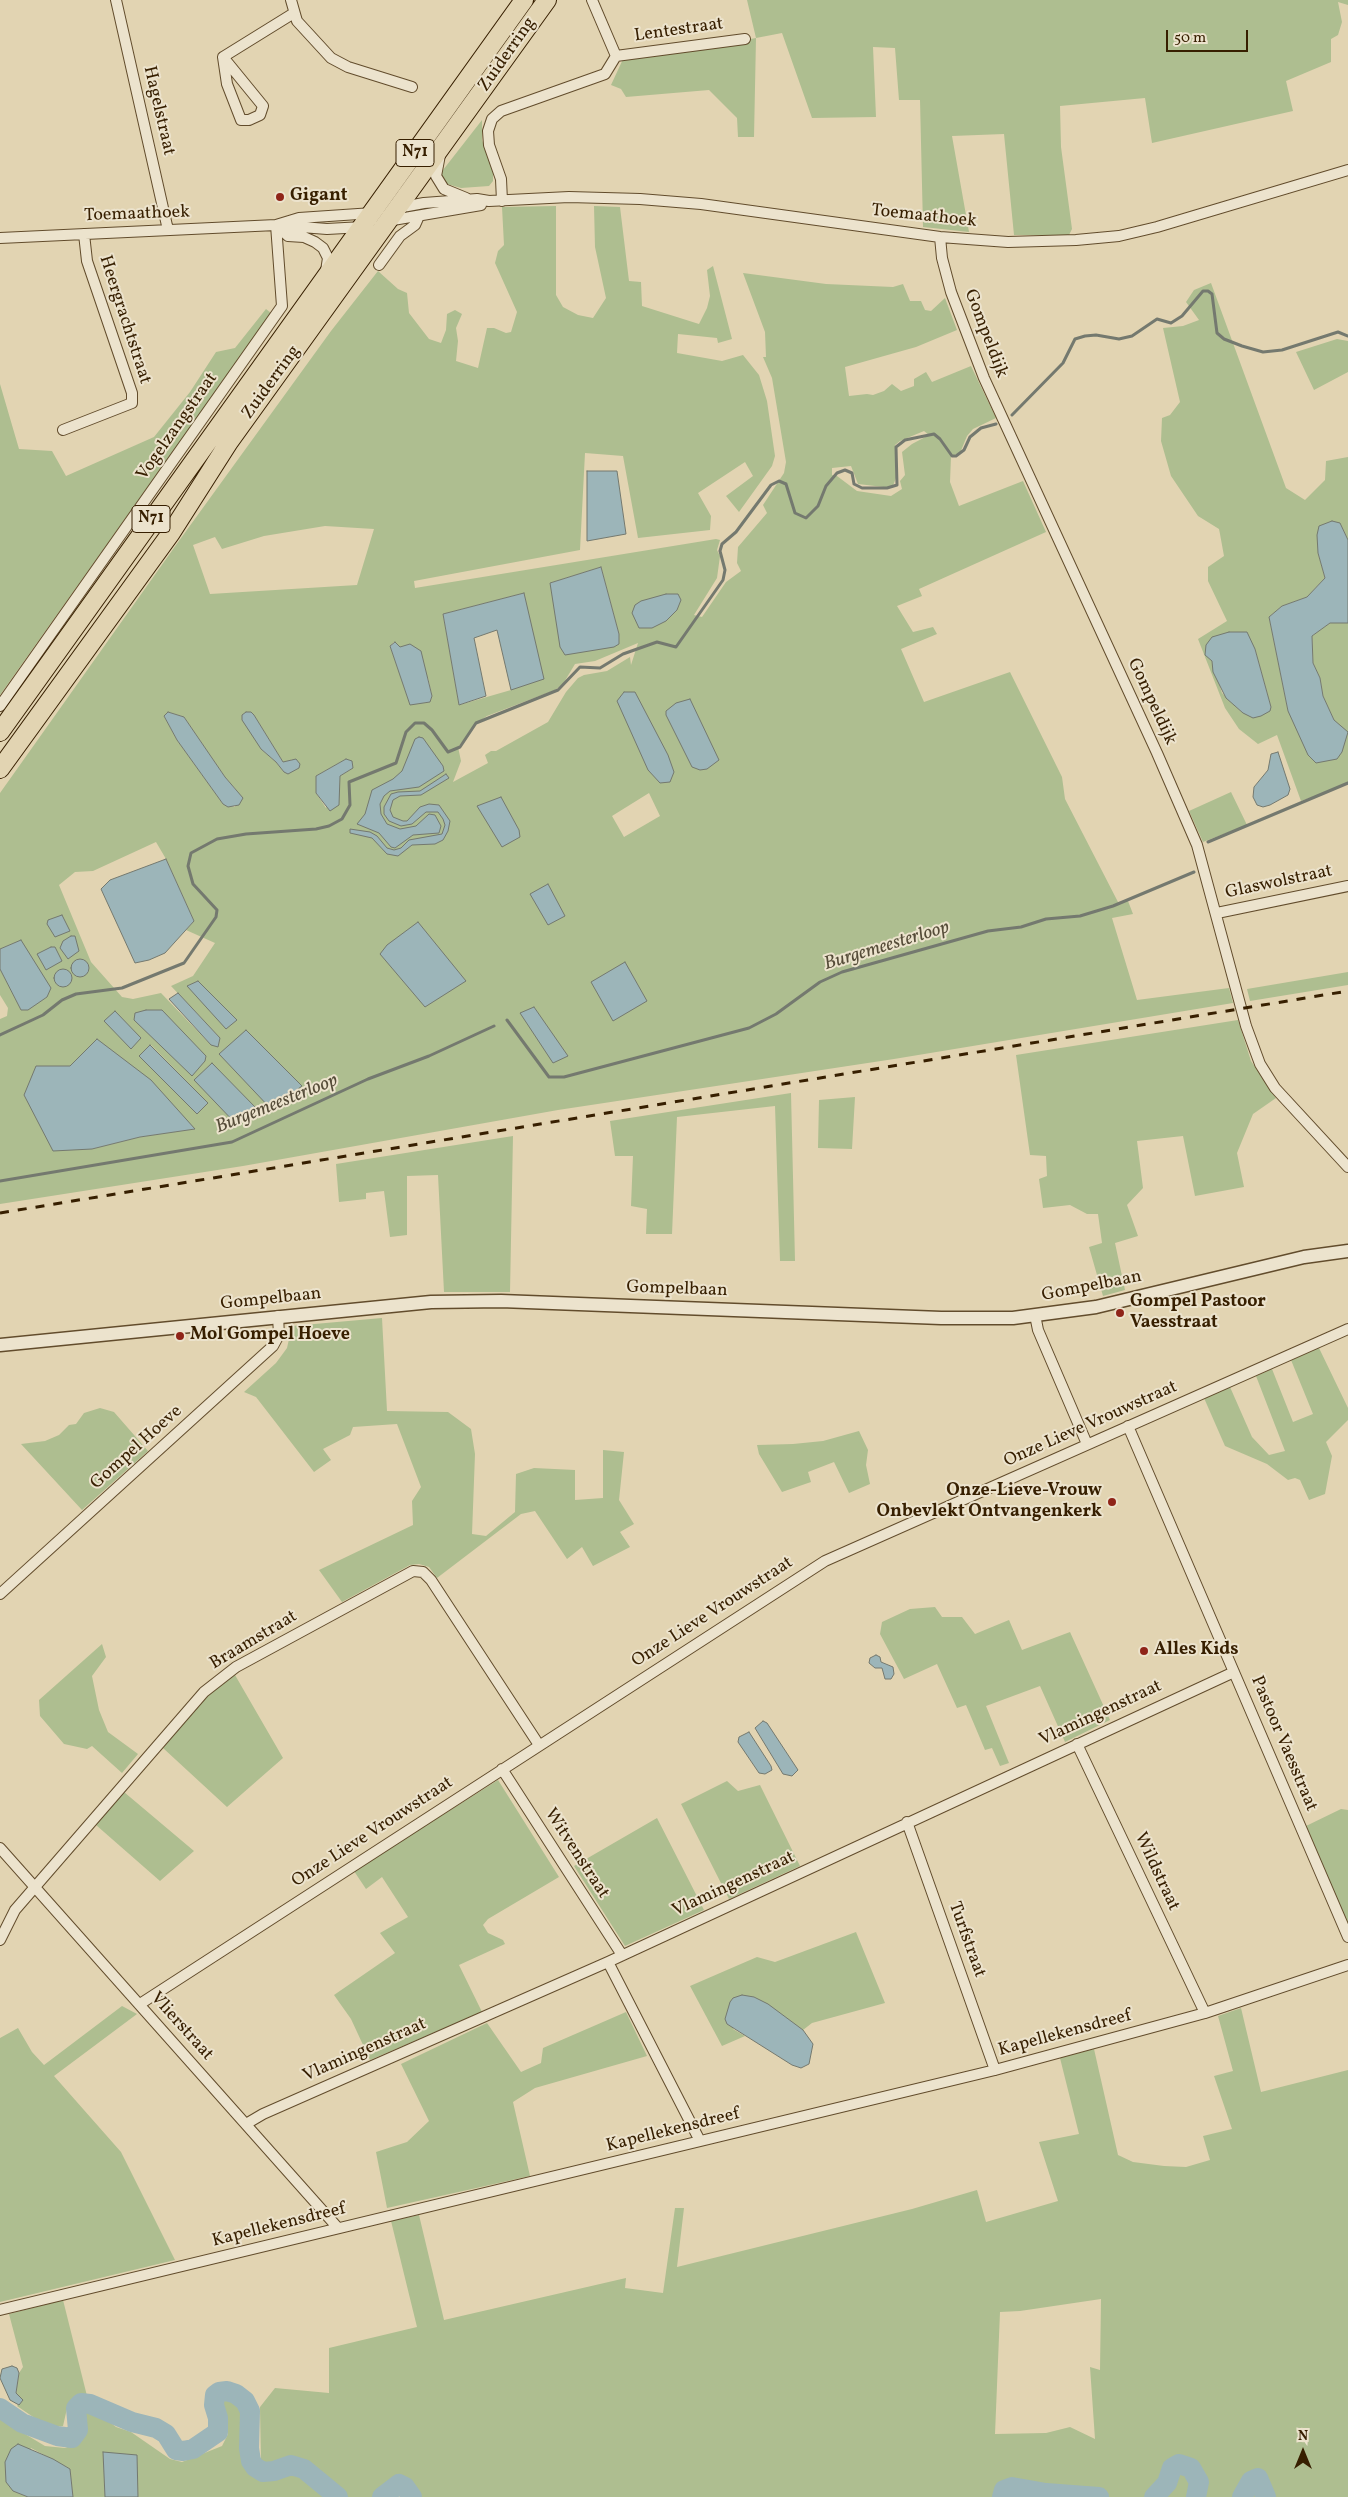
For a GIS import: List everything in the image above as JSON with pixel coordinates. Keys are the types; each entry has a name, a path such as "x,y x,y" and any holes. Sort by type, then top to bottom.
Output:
{"highway":[{"name":"Zuiderring","path":"0,769 171,534 234,434 301,344 380,217 524,0"},
{"name":"Zuiderring","path":"0,732 302,307 313,297 445,143 547,0"}],"street":[{"name":"Hagelstraat","path":"116,0 168,230"},
{"path":"291,0 297,21 331,58 348,68 412,87"},
{"name":"Lentestraat","path":"592,0 616,56"},
{"path":"223,57 294,13"},
{"name":"Lentestraat","path":"616,56 745,39"},
{"name":"Lentestraat","path":"502,201 501,179 489,145 488,131 492,119 501,111 605,74 616,56"},
{"path":"223,57 263,106 260,115 249,120 241,120 227,84 223,57"},
{"name":"Toemaathoek","path":"445,143 437,161 436,176 444,188 469,200"},
{"name":"Toemaathoek","path":"0,238 276,225 326,229 380,217 424,203 569,197 684,203 940,237 1008,242 1118,236 1190,219 1348,170"},
{"name":"Toemaathoek","path":"276,225 299,218 419,216 480,205 489,201"},
{"path":"379,265 400,236 414,225 419,216"},
{"path":"276,225 288,236 304,237 315,242 328,258 326,270 302,307"},
{"name":"Vogelzangstraat","path":"0,706 282,306 276,225"},
{"name":"Heergrachtstraat","path":"63,430 132,403 132,393 87,261 84,234"},
{"name":"Gompeldijk","path":"940,237 942,258 951,292 969,344 1161,761 1197,845 1217,913 1246,1026 1260,1064 1275,1088 1348,1167"},
{"name":"Glaswolstraat","path":"1217,913 1348,886"},
{"name":"Gompelbaan","path":"0,1345 430,1302 501,1301 941,1318 1013,1318 1096,1306 1304,1257 1348,1251"},
{"name":"Gompel Hoeve","path":"0,1594 273,1346 279,1334 278,1316"},
{"path":"1035,1316 1038,1330 1087,1444"},
{"name":"Onze Lieve Vrouwstraat","path":"140,2004 825,1561 1348,1329"},
{"name":"Pastoor Vaesstraat","path":"1128,1426 1348,1937"},
{"name":"Braamstraat","path":"0,1940 8,1921 34,1887 204,1692 236,1667 413,1571 423,1572 431,1580 539,1745"},
{"name":"Vlamingenstraat","path":"246,2124 281,2106 608,1962 906,1822 1234,1672"},
{"name":"Wildstraat","path":"1077,1744 1205,2013"},
{"name":"Witvenstraat","path":"502,1769 622,1955"},
{"name":"Turfstraat","path":"906,1822 995,2070"},
{"name":"Vlierstraat","path":"0,1848 338,2228"},
{"path":"608,1962 700,2141"},
{"name":"Kapellekensdreef","path":"0,2310 995,2070 1205,2013 1348,1966"}],"green space":[{"path":"747,0 1348,0 1348,5 1338,2 1342,22 1338,35 1331,39 1331,62 1286,81 1293,111 1152,143 1145,98 1060,106 1061,147 1072,229 1069,235 1014,235 1004,134 952,136 969,232 923,227 920,100 899,100 895,48 873,47 876,117 812,118 782,33 756,38"},
{"path":"756,38 754,137 738,137 737,118 709,90 626,97 621,89 611,85 624,57 700,48"},
{"path":"482,120 482,140 493,171 493,181 489,186 461,188 447,184 441,176 443,170"},
{"path":"556,206 556,295 563,307 578,315 593,318 606,298 595,247 594,206 620,207 629,281 641,282 642,306 699,324 707,308 710,296 707,270 713,266 732,339 718,343 717,338 678,334 677,353 722,361 743,355 759,375 767,401 775,456 772,466 739,512 726,496 753,476 745,462 698,493 711,516 710,530 638,538 623,456 585,453 580,550 414,581 415,588 716,539 720,540 717,550 720,556 717,578 694,615 702,617 726,582 741,571 737,563 738,547 767,513 763,505 784,473 786,462 772,378 763,357 766,357 765,332 743,273 826,284 893,287 903,284 910,301 921,301 925,310 931,311 945,298 957,330 916,347 845,367 849,396 873,395 884,391 892,384 901,391 914,386 914,379 926,372 932,382 971,366 996,418 973,429 967,436 960,453 951,456 950,482 959,506 1023,481 1046,532 919,589 922,596 897,606 913,632 933,627 937,634 901,649 924,702 1010,672 1062,777 1065,799 1118,902 1128,901 1133,914 1112,918 1137,1000 1229,988 1233,1003 894,1059 558,1110 243,1166 0,1204 0,1019 7,1016 8,1008 0,995 0,969 21,1010 28,1009 47,997 14,943 0,949 0,793 176,545 331,331 378,271 398,289 407,293 409,313 429,339 441,343 446,330 447,314 455,310 462,314 456,328 458,341 456,361 478,368 487,328 494,328 506,333 511,332 517,312 495,263 498,251 504,245 502,207","holes":["924,431 929,435 902,452 905,475 900,481 902,489 891,496 857,491 837,476 832,475 832,468 851,466 858,484 892,488 896,478 895,445","325,526 374,529 357,585 210,594 193,545 215,537 222,549 264,536","601,567 619,634 619,644 550,583","524,593 511,690 459,705 443,614","394,642 428,678 432,696 430,702 410,704 390,646","638,643 631,665 630,657 607,671 584,675 578,678 566,692 548,722 496,751 491,751 485,755 488,763 453,782 461,761 458,747 478,722 487,716 555,690 563,684 575,664 595,661","168,712 184,717 225,777 238,792 235,807 223,804 177,740 164,716","254,715 283,762 288,763 292,759 284,772 261,749","346,759 350,770 340,776 339,788 326,808 316,793 316,776","649,793 660,816 624,837 612,816","156,842 166,859 194,921 186,930 215,943 193,976 171,986 220,1038 211,1045 161,993 133,999 122,997 91,962 59,885 75,872 93,871","151,1045 208,1103 197,1114 139,1056","36,1066 70,1066 194,1129 140,1137 92,1149"]},
{"path":"1211,283 1286,488 1305,500 1325,480 1326,461 1348,457 1348,540 1339,523 1318,553 1325,578 1307,597 1282,606 1269,617 1288,711 1334,720 1323,696 1320,678 1313,663 1312,636 1330,623 1348,623 1348,784 1301,801 1277,735 1258,744 1239,729 1225,708 1198,639 1227,621 1208,581 1208,567 1224,556 1220,534 1219,529 1198,516 1171,476 1161,441 1162,418 1170,415 1180,402 1163,328 1183,326 1199,320 1186,302 1194,290","holes":["1255,649 1271,707 1243,713 1222,693 1212,661"]},
{"path":"266,309 271,313 0,695 0,384 19,449 52,451 66,476 154,437 190,392 216,352 235,348"},
{"path":"1337,339 1348,341 1348,372 1314,390 1296,352"},
{"path":"1231,792 1247,825 1203,842 1189,811"},
{"path":"1348,972 1348,985 1250,1001 1247,989"},
{"path":"1238,1020 1251,1061 1276,1098 1253,1114 1237,1153 1244,1187 1195,1196 1183,1136 1137,1141 1143,1188 1127,1205 1138,1236 1115,1243 1125,1290 1103,1296 1089,1247 1102,1243 1098,1214 1087,1214 1070,1205 1043,1208 1039,1179 1047,1176 1046,1156 1030,1155 1016,1055"},
{"path":"791,1093 795,1261 780,1261 775,1106 677,1117 672,1234 646,1234 647,1209 631,1206 633,1156 615,1156 610,1121"},
{"path":"855,1097 852,1149 818,1148 819,1100"},
{"path":"513,1136 510,1292 444,1292 438,1175 407,1176 407,1235 390,1237 384,1191 366,1193 366,1199 339,1202 336,1164"},
{"path":"382,1318 387,1411 448,1412 471,1429 475,1454 472,1534 486,1536 515,1512 516,1474 534,1468 575,1470 575,1500 603,1498 603,1450 624,1452 619,1500 634,1524 620,1532 630,1547 593,1566 582,1547 567,1559 535,1511 521,1514 437,1578 429,1567 419,1564 410,1565 342,1602 319,1570 413,1525 412,1501 421,1487 397,1424 353,1427 350,1435 323,1449 331,1460 314,1472 256,1397 244,1392 276,1363 287,1348 292,1326"},
{"path":"1319,1348 1348,1408 1348,1420 1326,1442 1332,1456 1325,1494 1309,1500 1300,1480 1295,1478 1288,1480 1267,1464 1225,1446 1204,1398 1230,1387 1252,1437 1269,1455 1285,1451 1256,1376 1272,1369 1293,1422 1313,1414 1291,1360"},
{"path":"100,1408 114,1412 148,1451 82,1510 21,1444 45,1441 59,1435 69,1425 76,1424 84,1413"},
{"path":"859,1431 868,1450 866,1465 870,1484 849,1493 834,1462 808,1472 811,1482 782,1492 759,1454 757,1445 823,1441"},
{"path":"935,1607 942,1617 962,1617 975,1634 1009,1620 1022,1650 1070,1632 1110,1720 1065,1742 1040,1686 986,1706 1009,1763 1000,1766 992,1748 985,1750 966,1705 957,1708 937,1664 904,1679 880,1634 882,1622 910,1609"},
{"path":"102,1644 106,1657 92,1676 99,1710 108,1732 138,1754 122,1773 92,1746 87,1749 64,1744 40,1716 39,1700"},
{"path":"235,1675 283,1758 227,1807 163,1748 204,1698"},
{"path":"498,1780 559,1877 488,1919 483,1925 488,1933 503,1940 505,1944 459,1965 482,2012 370,2060 351,2019 334,1995 395,1953 380,1933 408,1917 382,1877 366,1889 354,1871"},
{"path":"727,1781 738,1791 760,1785 800,1866 729,1899 681,1804"},
{"path":"124,1792 194,1851 160,1881 96,1825"},
{"path":"1341,1809 1348,1810 1348,1924 1306,1826"},
{"path":"657,1818 704,1910 625,1946 574,1866"},
{"path":"856,1932 885,2003 812,2023 803,2030 754,1997 733,2029 745,2036 722,2046 690,1986 757,1957 775,1962"},
{"path":"122,2006 137,2014 54,2076 121,2152 175,2260 0,2302 0,2038 18,2028 32,2052 44,2065"},
{"path":"1241,2008 1261,2092 1348,2070 1348,2497 418,2497 414,2486 406,2481 396,2482 373,2497 345,2497 322,2481 307,2465 291,2462 267,2468 261,2463 260,2407 275,2388 329,2393 329,2348 417,2327 391,2221 419,2215 444,2320 626,2278 625,2288 663,2293 675,2208 684,2208 677,2267 912,2209 977,2190 986,2222 1058,2201 1039,2142 1079,2134 1060,2058 1094,2049 1118,2155 1133,2162 1164,2166 1186,2167 1210,2160 1203,2136 1232,2129 1214,2076 1233,2071 1218,2016","holes":["1101,2299 1100,2370 1090,2367 1095,2439 1070,2427 1046,2433 995,2434 1000,2312 1020,2311"]},
{"path":"626,2012 647,2056 535,2088 513,2102 530,2176 387,2208 376,2152 407,2142 429,2121 401,2064 487,2023 521,2072 541,2063 543,2048"},
{"path":"63,2300 87,2396 78,2397 68,2404 63,2426 48,2427 17,2406 22,2400 16,2393 19,2373 23,2367 9,2314"},
{"path":"225,2398 235,2400 244,2409 248,2419 243,2440 253,2473 275,2477 298,2474 326,2497 73,2497 70,2469 31,2448 13,2491 28,2497 0,2497 0,2419 45,2446 65,2448 78,2443 87,2431 84,2421 86,2413 90,2412 101,2415 116,2427 131,2432 170,2459 182,2462 222,2446 228,2434 219,2406"}],"water":[{"path":"587,471 617,471 626,534 587,541"},
{"path":"1332,521 1340,523 1348,540 1348,623 1330,623 1312,636 1313,663 1320,678 1323,696 1334,720 1348,732 1342,752 1337,759 1316,763 1308,755 1288,711 1269,617 1282,606 1307,597 1325,578 1318,553 1317,535 1319,526"},
{"path":"601,567 619,634 619,644 614,647 565,655 560,647 550,583"},
{"path":"524,593 544,679 511,690 497,630 474,638 486,696 459,705 443,614"},
{"path":"666,594 678,594 681,600 677,610 666,621 652,628 639,628 632,613 635,605 641,601"},
{"path":"1229,632 1247,632 1255,649 1271,707 1270,711 1261,716 1253,718 1243,713 1226,698 1213,672 1212,661 1205,655 1206,645 1212,637"},
{"path":"395,642 400,647 410,644 421,651 432,696 430,702 410,705 390,646"},
{"path":"624,692 635,692 668,755 674,772 670,782 660,783 648,770 617,701"},
{"path":"690,699 719,760 707,769 700,770 692,767 666,715 666,711 676,703"},
{"path":"168,712 184,717 225,777 243,798 239,805 228,807 223,804 177,740 164,716"},
{"path":"246,712 251,712 254,715 283,762 296,759 300,764 299,768 288,774 284,772 261,749 242,720 242,715"},
{"path":"423,738 443,766 444,771 419,787 390,791 384,796 380,804 381,814 387,824 400,829 416,826 429,814 435,815 441,826 439,833 413,835 395,848 391,847 379,833 357,824 365,814 372,790 393,779 402,771 415,739"},
{"path":"1278,752 1290,789 1288,795 1270,805 1263,807 1257,805 1253,797 1254,787 1268,770 1271,754"},
{"path":"346,759 352,761 353,768 340,776 339,805 330,811 316,793 316,776"},
{"path":"446,774 449,778 421,795 400,796 393,800 390,810 393,817 407,821 420,807 429,804 439,805 450,821 448,831 443,840 435,844 412,845 398,856 387,854 372,838 350,833 350,829 370,832 377,836 387,848 394,850 401,848 409,840 442,834 445,825 438,812 426,812 412,824 401,826 389,821 384,814 384,807 391,794 420,791"},
{"path":"501,797 519,830 520,837 502,847 477,806"},
{"path":"166,859 194,921 165,953 149,960 135,963 101,889 110,880"},
{"path":"548,884 565,916 548,925 530,894"},
{"path":"62,915 70,931 55,937 47,924 48,920"},
{"path":"418,922 466,981 425,1007 380,954 387,945"},
{"path":"71,936 75,936 79,951 68,959 60,948 63,941"},
{"path":"21,940 51,988 47,997 28,1010 21,1010 0,969 0,949"},
{"path":"55,947 62,961 46,970 37,954"},
{"path":"80,959 86,962 89,968 86,974 80,977 74,974 71,968 74,962"},
{"path":"625,962 647,1001 613,1021 591,982"},
{"path":"59,969 67,969 72,974 70,985 59,987 54,982 54,974"},
{"path":"198,981 237,1020 226,1029 187,986"},
{"path":"178,993 220,1038 218,1047 211,1045 169,999"},
{"path":"534,1007 568,1056 553,1063 520,1013"},
{"path":"146,1010 162,1010 206,1056 205,1061 192,1076 134,1020 135,1013"},
{"path":"115,1011 141,1038 131,1049 104,1021"},
{"path":"246,1030 302,1086 271,1109 219,1054"},
{"path":"97,1039 151,1080 195,1129 140,1137 92,1149 53,1151 24,1095 36,1066 70,1066"},
{"path":"150,1045 208,1103 197,1114 139,1056"},
{"path":"212,1063 256,1108 238,1126 194,1080"},
{"path":"876,1655 880,1657 881,1662 893,1667 894,1674 891,1679 885,1679 882,1668 875,1668 869,1663 870,1658"},
{"path":"763,1721 767,1723 798,1770 792,1776 783,1774 755,1728"},
{"path":"749,1732 771,1766 772,1770 765,1774 759,1773 738,1742 739,1737"},
{"path":"742,1995 754,1997 768,2004 803,2030 813,2044 809,2064 801,2068 792,2065 727,2024 725,2019 730,2002 733,1998"},
{"path":"12,2366 17,2368 19,2373 16,2393 23,2400 19,2405 10,2400 0,2378 2,2369"},
{"path":"18,2444 53,2459 70,2469 73,2497 28,2497 13,2491 6,2482 5,2462 11,2449"},
{"path":"103,2452 137,2455 138,2497 105,2497"}],"waterway":[{"path":"1012,415 1063,363 1075,339 1096,335 1119,339 1132,336 1157,319 1171,323 1182,316 1203,291 1208,291 1212,294 1217,333 1224,339 1242,346 1263,352 1282,350 1338,332 1348,336"},
{"path":"0,1035 43,1015 62,1000 76,994 122,988 184,963 216,917 217,910 193,884 188,866 191,853 217,839 246,834 316,829 329,826 342,819 350,805 349,782 396,763 406,732 415,723 424,723 432,730 448,752 460,747 476,723 558,690 580,667 600,668 623,654 657,642 676,647 723,580 725,570 720,551 722,544 736,532 771,485 779,481 786,484 795,513 806,518 818,506 826,486 837,473 845,470 852,473 854,484 862,488 887,488 897,485 896,447 905,440 934,434 952,456 956,456 964,450 970,437 981,428 996,424"},
{"name":"Burgemeesterloop","path":"1208,842 1348,783"},
{"name":"Burgemeesterloop","path":"507,1020 549,1077 564,1077 749,1028 776,1014 820,982 842,972 988,931 1021,927 1046,919 1080,916 1113,906 1194,872"},
{"name":"Burgemeesterloop","path":"0,1181 232,1142 368,1079 429,1056 494,1026"},
{"path":"0,2408 22,2423 57,2436 72,2438 78,2430 76,2408 81,2403 90,2404 132,2422 156,2428 166,2434 176,2450 183,2451 193,2449 218,2432 218,2418 214,2405 215,2395 219,2392 227,2391 236,2394 245,2401 250,2411 249,2448 251,2461 255,2467 263,2472 274,2471 291,2465 304,2469 338,2497"},
{"path":"1154,2497 1167,2483 1172,2468 1179,2464 1191,2468 1199,2482 1196,2497"},
{"path":"1242,2497 1251,2481 1258,2478 1266,2497"},
{"path":"382,2497 399,2484 405,2487 412,2497"},
{"path":"1002,2497 1004,2490 1012,2487 1046,2493 1099,2497"}],"railway":[{"path":"0,1213 1348,991"}],"place":[{"name":"Gigant","path":"280,197"},
{"name":"Gompel Pastoor Vaesstraat","path":"1120,1313"},
{"name":"Mol Gompel Hoeve","path":"180,1336"},
{"name":"Onze-Lieve-Vrouw Onbevlekt Ontvangenkerk","path":"1112,1502"},
{"name":"Alles Kids","path":"1144,1651"}]}
